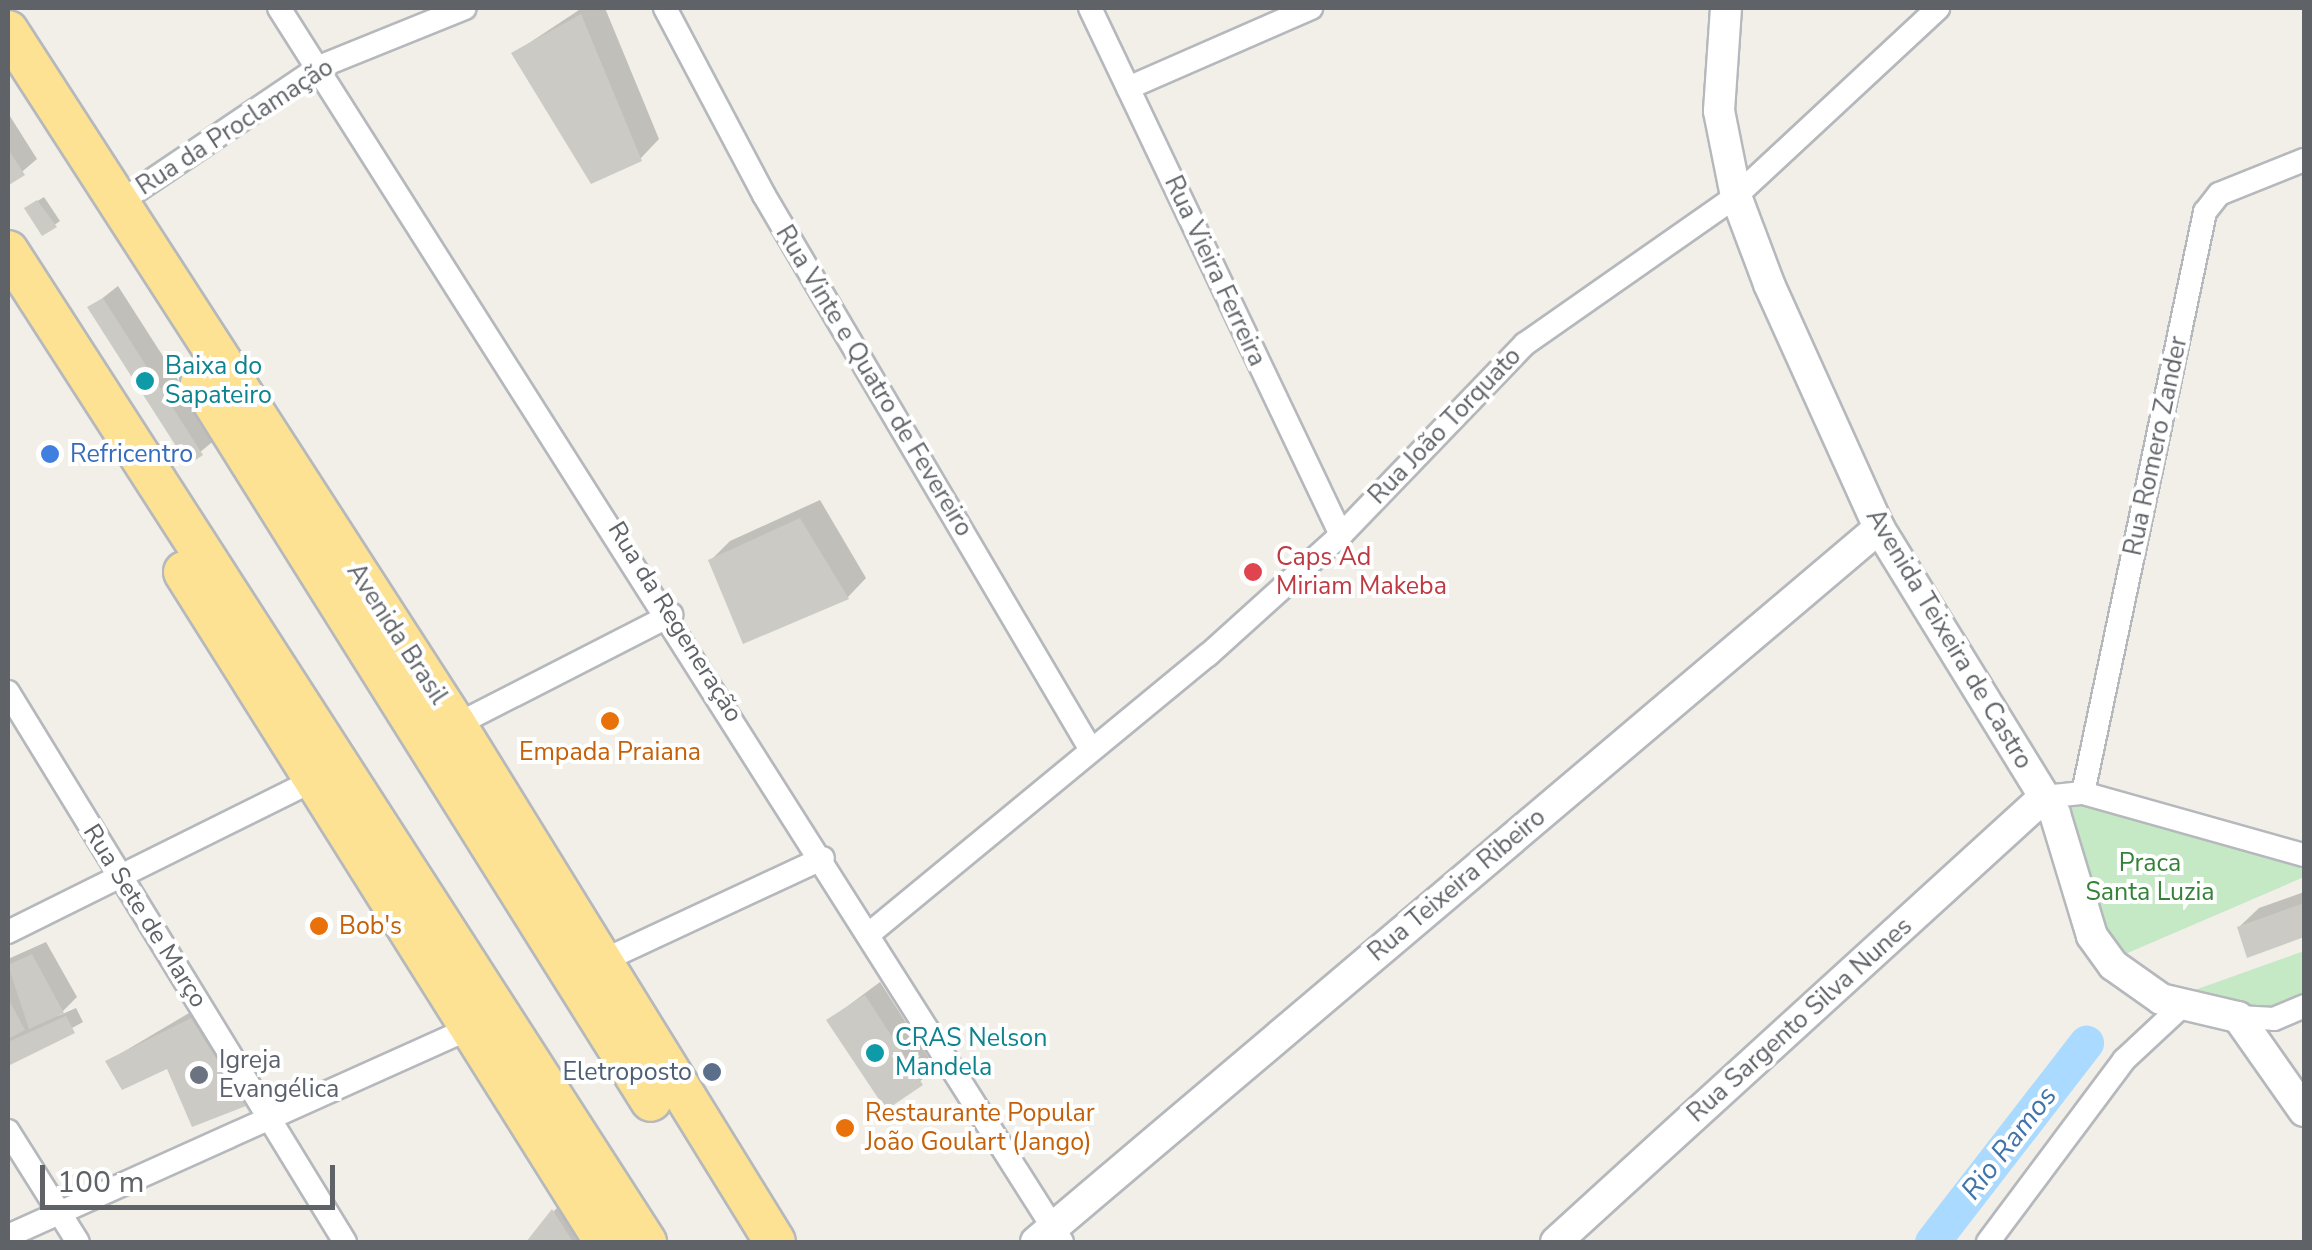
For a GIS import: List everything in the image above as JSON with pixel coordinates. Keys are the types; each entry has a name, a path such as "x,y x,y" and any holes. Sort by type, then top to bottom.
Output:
{"highway":[{"name":"Avenida Brasil","path":"8,32 456,725 673,1086 775,1242"},
{"name":"Avenida Brasil","path":"8,79 743,1242"},
{"path":"8,251 646,1242"},
{"path":"8,300 605,1242"},
{"path":"269,491 309,534 627,1032 673,1086"},
{"path":"489,994 550,1158"}],"street":[{"path":"8,16 21,8"},
{"name":"Rua da Regeneração","path":"279,8 671,615 823,858 1050,1238"},
{"name":"Rua da Proclamação","path":"117,204 319,68 465,8"},
{"name":"Rua Vinte e Quatro de Fevereiro","path":"666,8 764,195 1091,750"},
{"name":"Rua Vieira Ferreira","path":"1090,8 1341,535"},
{"path":"1128,88 1312,8"},
{"name":"Avenida Teixeira de Castro","path":"1726,8 1719,111 1736,196 1880,528 2044,797 2072,851 2099,949 2182,1006 2238,1017"},
{"name":"Rua João Torquato","path":"869,934 1341,535 1525,344 1736,196 1938,8"},
{"name":"Rua Romero Zander","path":"2083,793 2205,212 2218,194 2304,160"},
{"name":"Rua Teixeira Ribeiro","path":"1050,1238 1880,528"},
{"path":"456,725 671,615"},
{"name":"Rua Sete de Março","path":"8,692 345,1242"},
{"path":"8,932 122,879 314,780"},
{"path":"2044,797 2083,793 2304,855"},
{"name":"Rua Sargento Silva Nunes","path":"1556,1242 2044,797"},
{"path":"598,963 823,858"},
{"path":"1988,1242 2124,1060 2182,1006"},
{"path":"2238,1017 2274,1020 2304,1006"},
{"path":"2238,1017 2304,1111"},
{"path":"8,1236 267,1114 468,1029"},
{"path":"8,1131 78,1242"}],"green space":[{"name":"Praca Santa Luzia","path":"2059,797 2304,852 2304,877 2123,955 2094,910 2081,840"},
{"name":"Praca Santa Luzia","path":"2304,951 2304,999 2261,1013 2192,991"}],"building":[{"path":"581,14 642,161 591,184 511,53"},
{"path":"8,149 25,175 9,185 8,182"},
{"path":"37,200 57,227 42,236 24,208"},
{"name":"Baixa do Sapateiro","path":"103,298 203,455 188,465 87,307"},
{"path":"800,518 849,599 743,644 708,560"},
{"path":"2304,903 2304,937 2247,958 2237,927"},
{"path":"32,954 64,1013 29,1029 8,965"},
{"name":"CRAS Nelson Mandela","path":"865,995 923,1085 886,1110 826,1020"},
{"path":"8,998 25,1030 8,1039"},
{"path":"66,1016 75,1033 8,1066 8,1042"},
{"name":"Igreja Evangélica","path":"191,1018 246,1106 192,1127 167,1069 122,1090 105,1061"},
{"path":"552,1209 573,1242 526,1242"}],"waterway":[{"name":"Rio Ramos","path":"1932,1242 2086,1043"}],"place":[{"name":"Baixa do Sapateiro","path":"145,381"},
{"name":"Refricentro","path":"50,454"},
{"name":"Caps Ad Miriam Makeba","path":"1253,572"},
{"name":"Empada Praiana","path":"610,721"},
{"name":"Bob's","path":"319,926"},
{"name":"CRAS Nelson Mandela","path":"875,1053"},
{"name":"Eletroposto","path":"712,1072"},
{"name":"Igreja Evangélica","path":"199,1075"},
{"name":"Restaurante Popular João Goulart (Jango)","path":"845,1128"}]}
